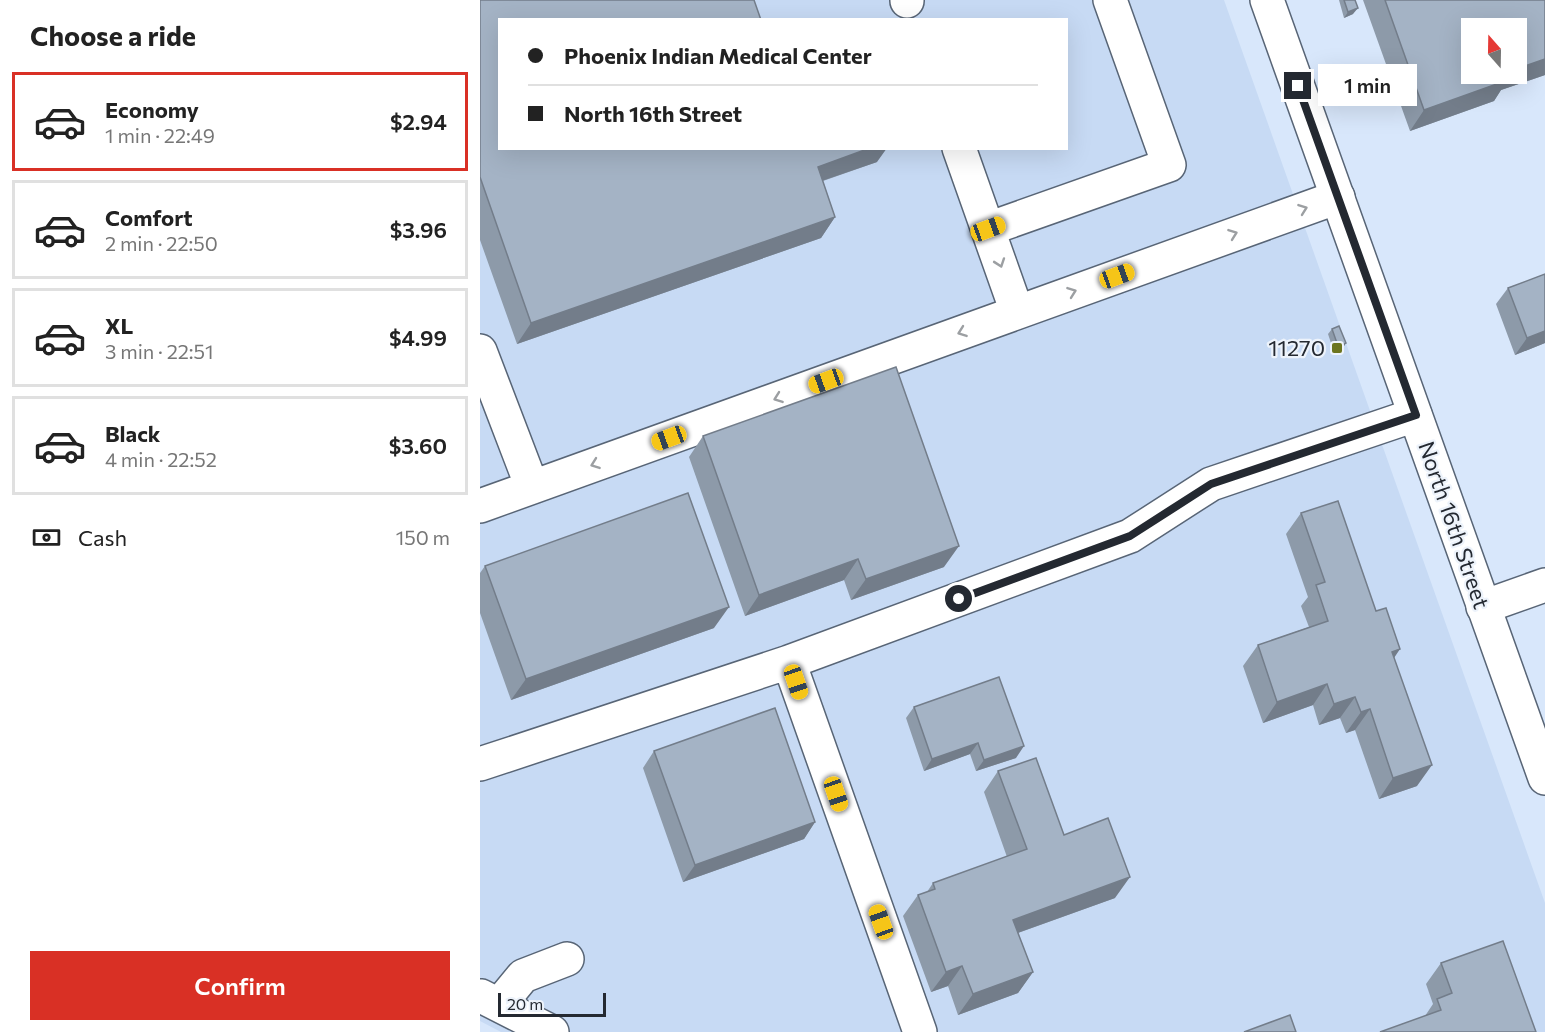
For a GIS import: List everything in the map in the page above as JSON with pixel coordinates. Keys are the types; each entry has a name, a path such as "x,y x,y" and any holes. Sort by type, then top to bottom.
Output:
{"main road":[{"path":"988,229 1169,165 1110,0"},
{"name":"North 16th Street","path":"1267,0 1545,778"},
{"path":"960,150 1017,312"},
{"path":"480,506 1338,196"},
{"path":"480,351 532,487"},
{"path":"480,764 789,662 1130,536 1211,484 1416,415"},
{"path":"1483,607 1545,585"},
{"path":"789,662 920,1032"},
{"path":"552,1032 489,1000 523,976 567,959"}],"shaded area":[{"path":"480,0 1224,0 1545,903 1545,1032 501,1032 480,1021"}],"building":[{"path":"480,0 754,0 760,18 498,18 498,150 865,150 818,167 835,217 531,323 480,177"},
{"path":"1344,0 1355,0 1358,8 1348,12"},
{"path":"1385,0 1545,0 1545,59 1527,65 1527,18 1461,18 1461,84 1497,84 1424,110"},
{"path":"1545,274 1545,331 1527,338 1508,288"},
{"path":"1339,326 1346,343 1338,346 1332,329"},
{"path":"896,367 959,546 866,579 858,559 759,595 703,436"},
{"path":"688,493 729,607 526,679 485,566"},
{"path":"1338,501 1376,611 1386,608 1400,649 1392,652 1432,765 1393,778 1370,709 1361,712 1355,697 1334,704 1327,684 1277,702 1258,645 1328,621 1316,585 1325,582 1301,513"},
{"path":"999,677 1024,746 984,760 978,743 932,759 914,707"},
{"path":"775,708 815,822 695,865 654,751"},
{"path":"1036,758 1064,835 1108,818 1130,877 1013,920 1033,972 973,994 962,966 946,972 918,895 935,889 933,883 1027,849 998,771"},
{"path":"1503,941 1536,1032 1380,1032 1441,1010 1437,999 1452,993 1441,963"},
{"path":"1290,1015 1296,1032 1244,1032"}],"place":[{"name":"11270","path":"1337,348"}],"route":[{"path":"959,599 1130,536 1211,484 1416,415 1298,86"}]}
